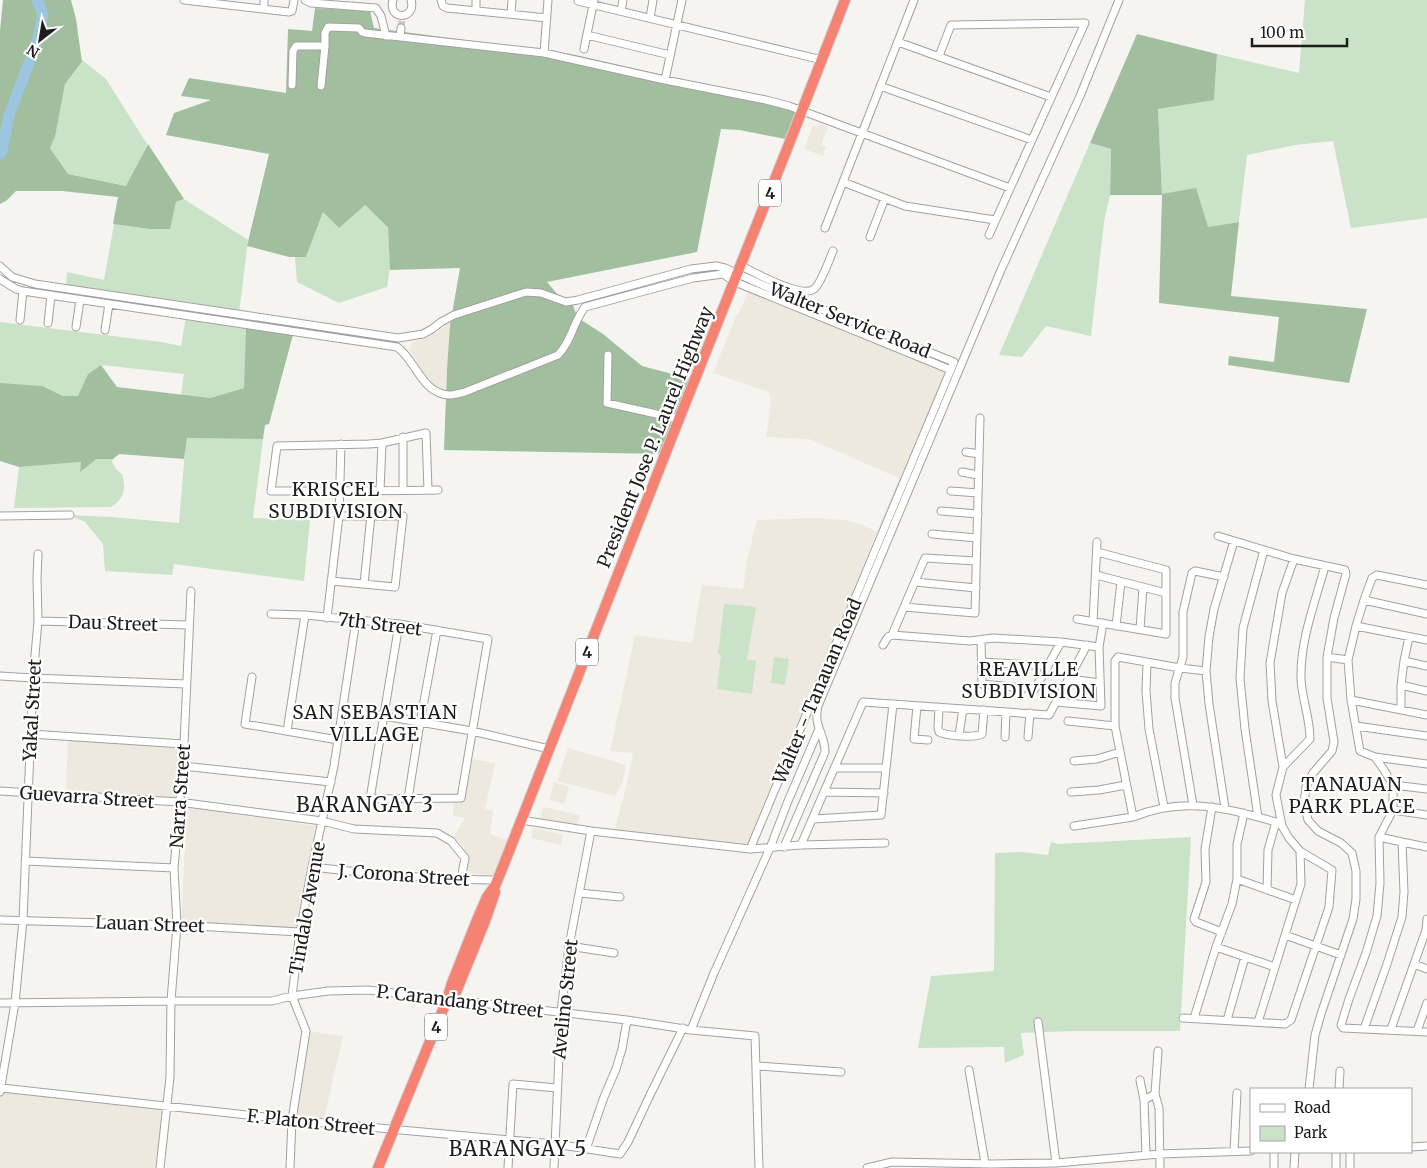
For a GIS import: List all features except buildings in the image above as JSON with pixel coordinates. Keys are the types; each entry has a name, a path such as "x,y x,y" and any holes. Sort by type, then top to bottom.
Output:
{"highway":[{"name":"President Jose P. Laurel Highway","path":"384,1168 397,1130 450,1000 452,983 477,920 496,883 738,274 844,0"},
{"name":"President Jose P. Laurel Highway","path":"378,1168 397,1130"}],"street":[{"path":"184,0 234,2 289,12 292,11 294,0"},
{"path":"264,0 264,8"},
{"path":"305,0 311,3 376,8 381,16 386,36"},
{"path":"393,0 393,11 402,21"},
{"path":"400,38 402,21 411,10 411,0"},
{"path":"441,0 443,6 547,18"},
{"path":"476,0 476,10"},
{"path":"511,14 512,0"},
{"path":"544,53 548,0"},
{"path":"621,12 623,0"},
{"path":"650,18 653,0"},
{"path":"664,80 682,0"},
{"path":"825,228 914,0"},
{"path":"784,848 825,752 825,745 816,715 822,697 1001,270 1080,96 1119,0"},
{"path":"578,2 593,2 621,12 822,60"},
{"path":"584,49 593,2"},
{"path":"939,56 951,25 1085,23 989,236"},
{"path":"322,86 325,33 328,27 354,27 360,28 365,33 400,38 544,53 789,106 1010,188"},
{"path":"587,35 670,55"},
{"path":"898,42 1051,97"},
{"path":"292,85 293,51 296,46 325,46"},
{"path":"880,86 1032,140"},
{"path":"843,182 905,206 995,220"},
{"path":"870,237 885,198"},
{"path":"0,266 12,277 35,284 398,338 423,334 454,315 526,292 541,293 566,302 716,266 738,274 808,292 814,289 822,276 833,251"},
{"path":"0,279 23,291 397,347 407,356 427,384 437,392 449,394 465,392 558,355 565,348 585,307 693,278 738,274"},
{"name":"Walter Service Road","path":"738,274 954,362 951,370 747,287 738,274"},
{"path":"20,320 23,291"},
{"path":"48,323 51,295"},
{"path":"582,299 585,307"},
{"path":"76,326 80,300"},
{"path":"105,330 108,304"},
{"path":"196,317 197,308"},
{"path":"397,347 398,338"},
{"path":"608,355 607,403 679,419"},
{"name":"Walter - Tanauan Road","path":"750,849 951,370"},
{"path":"904,607 975,613 980,418"},
{"path":"428,490 426,432 382,443 277,446 271,491 438,490"},
{"path":"403,490 404,437"},
{"path":"380,491 382,443"},
{"path":"327,618 339,516 341,444"},
{"path":"966,452 979,454"},
{"path":"962,472 978,475"},
{"path":"951,491 978,493"},
{"path":"941,512 978,514"},
{"path":"0,516 70,516"},
{"path":"331,581 394,588 403,516 339,516"},
{"path":"364,584 371,516"},
{"path":"932,534 977,538"},
{"path":"1218,536 1294,559 1345,570 1346,574 1334,618 1328,656 1327,698 1334,742 1332,751 1313,773 1306,787 1304,803 1308,820 1318,831 1341,843 1352,853 1356,871 1356,899 1353,919 1315,1035 1310,1088"},
{"path":"1225,808 1209,704 1206,671 1209,636 1214,609 1234,541"},
{"path":"1093,622 1097,542"},
{"path":"1258,817 1245,729 1240,678 1243,628 1264,550"},
{"path":"1077,619 1166,634 1166,570 1097,552"},
{"name":"Yakal Street","path":"1,1090 15,1003 24,920 33,678 38,621 38,554"},
{"path":"883,645 888,637 892,635 925,558 976,562"},
{"path":"1267,890 1268,850 1279,824 1276,795 1283,767 1272,700 1270,663 1282,593 1294,559"},
{"path":"1283,767 1310,739 1310,726 1301,679 1304,639 1325,566"},
{"path":"1193,805 1175,698 1175,683 1183,657 1183,612 1192,573 1195,571 1224,577"},
{"path":"1096,575 1166,593"},
{"path":"1427,585 1377,575 1372,578 1356,626 1348,660 1351,700 1360,751 1375,757 1427,764"},
{"path":"915,582 976,588"},
{"path":"1116,626 1121,582"},
{"path":"1140,629 1143,587"},
{"name":"Narra Street","path":"160,1168 170,1077 171,1001 176,925 174,868 182,766 191,591"},
{"path":"1364,600 1427,614"},
{"name":"7th Street","path":"271,614 305,615 398,624 488,639 472,731"},
{"path":"287,731 305,615"},
{"name":"Tindalo Avenue","path":"292,996 300,932 344,709 356,620"},
{"name":"Dau Street","path":"38,621 189,626"},
{"path":"1056,702 1101,706 1099,647 1103,623"},
{"path":"398,624 370,799 461,798 472,731"},
{"path":"1356,626 1427,640"},
{"path":"408,799 436,630"},
{"path":"892,635 970,641 994,638 1061,642 1099,647"},
{"path":"1401,710 1404,661 1409,636"},
{"path":"982,640 982,684 1035,688 1061,642"},
{"path":"801,845 863,702 1049,715 1087,645"},
{"path":"1328,656 1348,660"},
{"path":"1133,818 1115,726 1116,661 1118,657 1206,671"},
{"path":"1404,661 1427,666"},
{"path":"982,662 1048,666"},
{"path":"1147,663 1146,691 1149,729 1164,807"},
{"path":"0,676 186,684"},
{"path":"252,677 245,724 338,740"},
{"path":"1069,679 1100,683"},
{"path":"1402,685 1427,691"},
{"path":"1351,700 1427,715"},
{"path":"813,819 881,815 893,704"},
{"path":"917,706 914,739 928,740"},
{"path":"939,707 938,728 939,732 944,734 978,736 982,734 984,710"},
{"path":"344,709 472,731 549,749"},
{"path":"960,735 963,709"},
{"path":"1005,737 1006,712"},
{"path":"1028,737 1030,713"},
{"path":"1068,721 1115,726"},
{"path":"1356,726 1427,736"},
{"path":"691,1030 819,729"},
{"path":"31,734 183,744"},
{"path":"1074,761 1097,759 1120,752"},
{"path":"1375,757 1393,785 1393,810 1379,838 1380,883 1377,916 1341,1022 1343,1028 1427,1032"},
{"path":"182,766 331,782"},
{"path":"834,768 886,768"},
{"path":"1071,792 1099,790 1126,785"},
{"path":"1393,785 1427,789"},
{"name":"Guevarra Street","path":"0,791 179,802 322,821 354,829 437,833 451,842 465,858 461,880"},
{"path":"824,792 884,792"},
{"path":"1074,826 1133,818 1150,810 1164,807 1193,805 1225,808 1279,824 1300,851 1332,870 1329,908 1291,1020 1286,1024 1183,1018"},
{"path":"1212,807 1205,848 1206,882 1194,919 1196,922 1222,932"},
{"path":"1393,810 1427,814"},
{"path":"1194,1018 1216,947 1232,904 1237,879 1237,844 1244,813"},
{"path":"521,820 591,831 750,849 784,848 801,845 885,843"},
{"name":"Avelino Street","path":"554,1168 561,1012 569,946 591,831"},
{"path":"1379,838 1427,847"},
{"path":"1364,1029 1402,917 1404,892 1402,842"},
{"path":"1258,1022 1300,884 1300,851"},
{"path":"25,861 174,868"},
{"name":"J. Corona Street","path":"312,867 391,876 496,883"},
{"path":"1237,879 1296,900"},
{"path":"580,893 620,897"},
{"path":"1391,1030 1426,930 1427,919"},
{"name":"Lauan Street","path":"0,920 176,925 300,932"},
{"path":"1285,935 1341,955"},
{"path":"569,946 614,953"},
{"path":"1216,947 1275,968"},
{"path":"1227,1020 1245,957"},
{"path":"1414,964 1427,969"},
{"name":"P. Carandang Street","path":"0,1003 272,1001 328,991 384,990 450,1000 627,1020 691,1030 755,1036 756,1066"},
{"path":"290,1168 292,1120 306,1031 292,996"},
{"path":"1417,1031 1427,1003"},
{"path":"586,1149 616,1069 627,1020"},
{"path":"1038,1022 1056,1162"},
{"name":"F. Platon Street","path":"1,1090 292,1120 555,1144 620,1154 628,1142 683,1028"},
{"path":"1158,1051 1155,1094 1159,1108 1160,1168"},
{"path":"759,1168 756,1066 841,1072"},
{"path":"969,1070 989,1165"},
{"path":"1339,1088 1340,1071"},
{"path":"1140,1080 1144,1100 1146,1156"},
{"path":"508,1168 513,1084 557,1088"},
{"path":"1234,1151 1237,1092"},
{"path":"1144,1100 1155,1094"},
{"path":"1412,1147 1427,1146"},
{"path":"867,1168 892,1162 968,1162 989,1165 1250,1150"},
{"path":"1274,1153 1274,1168"},
{"path":"1294,1153 1294,1168"},
{"path":"1336,1153 1336,1168"},
{"path":"1350,1153 1350,1168"}],"shaded area":[{"path":"819,124 828,127 821,145 826,147 823,156 804,149 813,125 818,127"},
{"path":"754,279 964,364 888,536 877,532 899,478 809,439 766,437 771,403 769,392 713,373 736,316"},
{"path":"450,322 445,390 434,384 425,375 410,351 411,343 436,333"},
{"path":"815,518 845,520 861,524 877,532 748,847 614,832 633,753 610,751 635,635 692,643 702,585 743,589 748,556 757,520"},
{"path":"68,736 183,744 179,802 66,795"},
{"path":"568,748 626,765 622,783 615,796 557,781"},
{"path":"473,759 495,763 485,809 493,811 490,834 510,841 496,876 467,873 464,848 454,837 465,818 453,816 453,802 463,801"},
{"path":"554,782 569,787 564,804 549,800"},
{"path":"187,807 316,826 296,927 181,921"},
{"path":"543,807 580,815 577,826 554,821 553,824 540,821"},
{"path":"533,828 563,835 561,845 531,838"},
{"path":"306,1031 343,1036 323,1123 292,1120"},
{"path":"2,1088 168,1106 160,1168 0,1168 0,1092"}],"green space":[{"path":"3,0 71,0 76,19 82,62 65,84 55,137 50,148 68,174 126,186 148,144 184,199 176,202 170,229 150,229 113,224 118,197 62,191 16,191 0,204 0,31"},
{"path":"1305,0 1427,0 1427,218 1351,228 1333,141 1295,145 1247,155 1239,222 1208,227 1162,195 1158,109 1214,99 1217,54 1299,73"},
{"path":"315,8 370,11 374,28 571,54 728,90 802,111 791,140 739,130 721,129 697,252 547,282 563,301 571,301 578,318 603,334 642,366 695,380 666,454 444,450 450,325 460,268 390,270 388,228 365,205 339,228 323,212 306,257 289,257 247,246 269,154 166,135 174,113 211,100 181,96 189,78 286,93 288,29 312,31"},
{"path":"1137,34 1217,54 1214,100 1158,109 1162,194 1196,188 1208,227 1239,222 1231,296 1367,309 1349,383 1228,365 1229,356 1274,362 1279,317 1159,303 1162,195 1110,195 1111,149 1090,143"},
{"path":"81,59 106,79 147,144 127,186 68,174 50,148 55,137 65,84 82,63"},
{"path":"1090,143 1111,149 1110,195 1104,222 1091,336 1046,326 1022,357 999,355"},
{"path":"184,199 248,240 239,314 66,289 67,272 104,280 114,224 149,229 169,229 176,202"},
{"path":"365,205 388,229 390,268 387,287 339,303 297,282 295,257 306,257 323,212"},
{"path":"186,316 246,324 244,388 210,398 181,395 184,374 101,365 88,374 79,396 63,396 41,386 0,384 0,322 181,346"},
{"path":"246,324 294,331 269,424 265,425 263,439 187,438 184,459 119,454 113,459 97,459 80,472 81,462 19,467 0,461 0,383 42,386 63,396 78,396 88,374 101,365 117,387 210,398 244,388"},
{"path":"186,438 263,439 253,518 310,520 304,581 174,564 172,575 105,571 103,544 85,522 69,515 179,523"},
{"path":"98,459 113,459 112,462 116,469 122,474 124,488 122,496 111,507 14,508 19,467 81,462 80,471"},
{"path":"724,604 756,607 747,659 756,661 752,694 717,689 721,655 718,654"},
{"path":"774,657 789,659 785,685 771,683"},
{"path":"1191,837 1180,1031 1021,1033 1024,1055 1005,1063 1004,1047 918,1048 931,976 994,971 995,853 1022,852 1048,855 1051,842 1058,844"}],"waterway":[{"path":"0,154 9,115 37,42 43,14 37,0"}],"tunnel":[{"path":"401,28 402,20"}],"district":[{"name":"KRISCEL SUBDIVISION","path":"336,500"},
{"name":"REAVILLE SUBDIVISION","path":"1029,680"},
{"name":"SAN SEBASTIAN VILLAGE","path":"375,723"},
{"name":"TANAUAN PARK PLACE","path":"1352,795"},
{"name":"BARANGAY 3","path":"365,804"},
{"name":"BARANGAY 5","path":"518,1148"}]}
